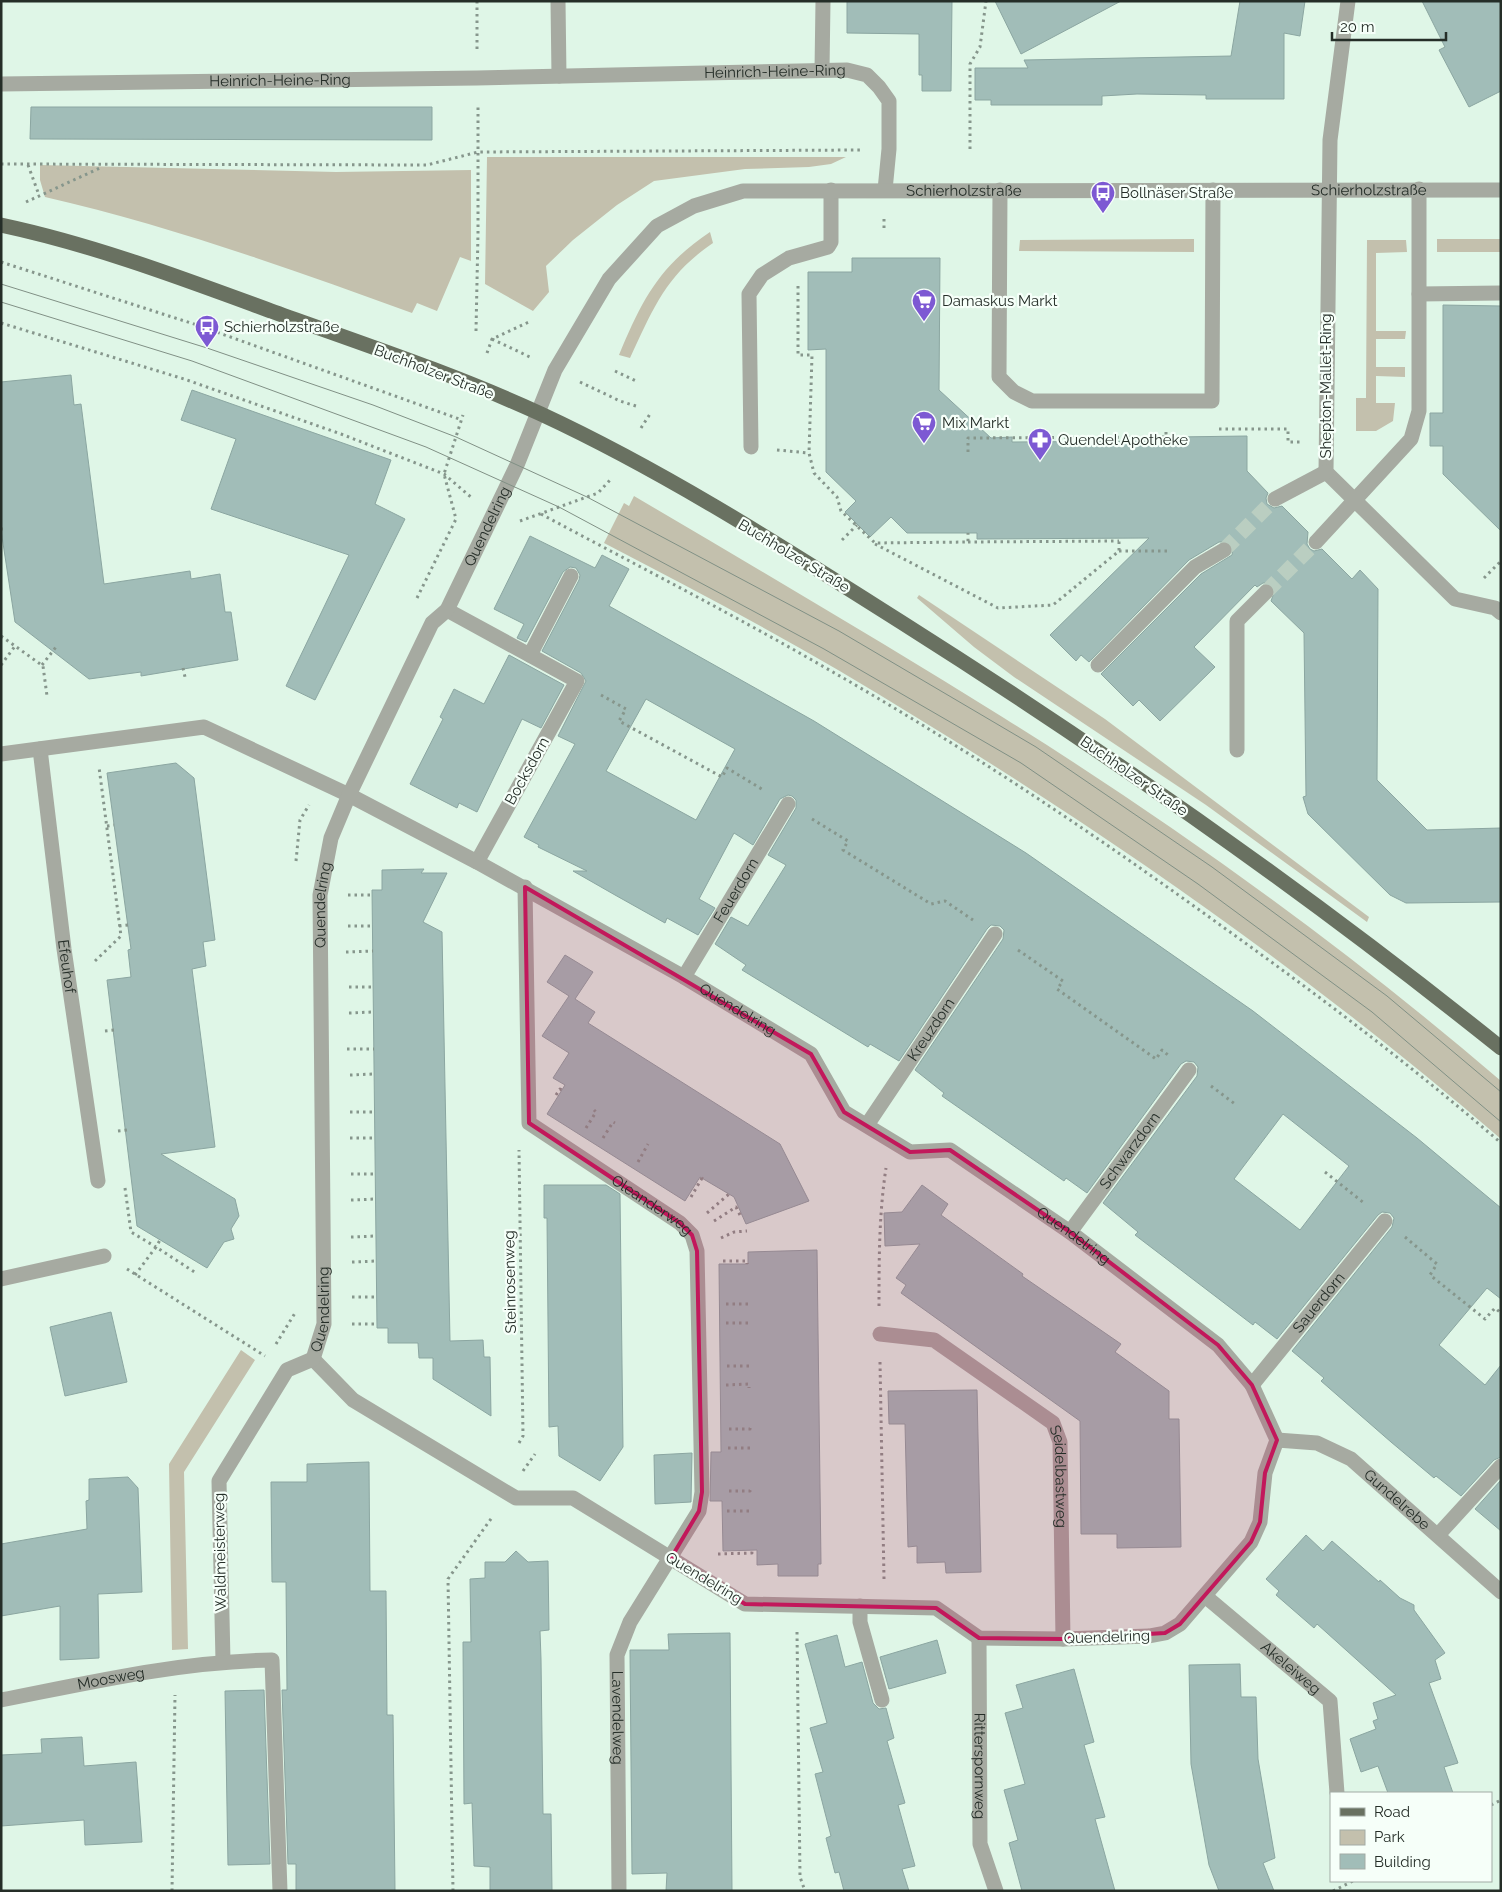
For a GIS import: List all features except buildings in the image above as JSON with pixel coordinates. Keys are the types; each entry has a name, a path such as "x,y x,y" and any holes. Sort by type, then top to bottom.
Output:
{"main road":[{"name":"Buchholzer Straße","path":"1,225 49,235 130,261 364,345 538,413 624,455 812,566 1089,745 1274,873 1500,1047"}],"street":[{"path":"558,1 559,76"},
{"path":"822,70 823,1"},
{"path":"1328,190 1331,130 1348,1"},
{"name":"Heinrich-Heine-Ring","path":"1,84 847,70 867,75 880,87 888,101 889,149 885,190"},
{"path":"751,447 749,294 762,275 797,256 828,247 831,242 831,190"},
{"path":"1000,190 999,377 1014,392 1032,401 1212,401 1213,190"},
{"name":"Shepton-Mallet-Ring","path":"1328,190 1326,472 1455,598 1495,608 1501,613"},
{"path":"1316,542 1411,439 1419,411 1419,190"},
{"name":"Schierholzstraße","path":"538,413 555,370 609,278 657,226 694,206 743,191 1501,190"},
{"path":"1419,294 1501,293"},
{"name":"Quendelring","path":"349,795 525,888 684,977 811,1054 844,1112 910,1152 950,1150 1070,1232 1218,1345 1252,1385 1277,1440 1265,1473 1260,1522 1251,1542 1180,1624 1165,1633 1149,1636 1063,1639 979,1638 936,1608 744,1604 573,1498 516,1498 508,1494 353,1400 313,1359 324,1324 320,895 332,838 349,795 432,623 446,610 517,465 538,413"},
{"path":"1275,499 1326,472"},
{"path":"1098,665 1195,567 1224,550"},
{"path":"530,655 572,576"},
{"path":"1237,750 1237,621 1266,592"},
{"path":"446,610 577,680"},
{"name":"Bocksdorn","path":"477,862 577,680"},
{"path":"1,754 204,727 349,795"},
{"name":"Efeuhof","path":"40,750 64,949 98,1181"},
{"name":"Feuerdorn","path":"684,977 788,804"},
{"path":"525,888 529,1123"},
{"name":"Kreuzdorn","path":"867,1125 994,934"},
{"name":"Schwarzdorn","path":"1070,1232 1189,1070"},
{"name":"Oleanderweg","path":"529,1123 676,1220 692,1235 697,1251 702,1492 699,1511 671,1558"},
{"name":"Sauerdorn","path":"1252,1385 1385,1221"},
{"path":"1,1279 104,1256"},
{"name":"Seidelbastweg","path":"880,1334 934,1340 1053,1423 1060,1442 1063,1639"},
{"name":"Waldmeisterweg","path":"223,1661 219,1481 287,1370 313,1359"},
{"name":"Gundelrebe","path":"1277,1440 1317,1443 1350,1459 1438,1534 1501,1592"},
{"path":"1438,1534 1501,1466"},
{"name":"Lavendelweg","path":"619,1891 617,1655 630,1622 671,1558"},
{"name":"Akeleiweg","path":"1205,1596 1330,1701 1337,1792"},
{"path":"860,1606 860,1622 882,1700"},
{"name":"Ritterspornweg","path":"979,1638 980,1844 996,1891"},
{"name":"Moosweg","path":"1,1700 175,1666 223,1661 272,1660 280,1891"}],"path":[{"path":"970,149 970,64 980,47 986,1"},
{"path":"1,164 106,166 426,165 478,152 860,150"},
{"path":"476,331 478,152"},
{"path":"28,164 39,196"},
{"path":"25,202 106,166"},
{"path":"797,256 798,355 812,355 809,453 814,474 837,498 841,511 874,543 998,608 1054,605 1119,551 1178,551"},
{"path":"1,262 197,325 462,420"},
{"path":"487,353 492,339 529,322"},
{"path":"1,323 184,379 341,434 444,474 475,500"},
{"path":"492,339 506,346"},
{"path":"615,370 636,381"},
{"path":"620,401 639,407"},
{"path":"641,428 650,414"},
{"path":"444,474 463,415"},
{"path":"968,452 968,438 1166,437 1166,429 1175,429"},
{"path":"1214,429 1279,429"},
{"path":"520,521 598,493 610,480"},
{"path":"541,514 705,600 833,672 1033,795 1168,887 1311,990 1457,1105 1501,1143"},
{"path":"842,540 857,525"},
{"path":"968,533 968,542"},
{"path":"874,543 1119,540 1119,551"},
{"path":"1,636 42,665 47,696"},
{"path":"1,665 15,646"},
{"path":"42,665 56,647"},
{"path":"184,668 185,677"},
{"path":"577,680 626,709 619,720 722,777 727,768 848,841 844,850 931,904 945,902 1063,981 1058,989 1156,1059 1162,1050 1236,1104"},
{"path":"96,742 121,936 95,960 96,968"},
{"path":"296,865 300,820 308,807"},
{"path":"107,826 114,825"},
{"path":"358,895 372,894"},
{"path":"119,926 128,925"},
{"path":"365,926 372,926"},
{"path":"366,951 372,952"},
{"path":"366,987 373,987"},
{"path":"367,1013 373,1012"},
{"path":"104,1022 106,1040"},
{"path":"105,1031 114,1030"},
{"path":"367,1049 374,1049"},
{"path":"368,1075 374,1074"},
{"path":"368,1112 375,1112"},
{"path":"116,1122 119,1140"},
{"name":"Steinrosenweg","path":"519,1443 523,1436 519,1141 529,1123"},
{"path":"118,1131 127,1130"},
{"path":"369,1137 375,1138"},
{"path":"886,1607 880,1334 880,1213 890,1139"},
{"path":"1325,1172 1437,1264 1430,1274 1485,1319 1495,1308 1501,1313"},
{"path":"369,1174 376,1174"},
{"path":"125,1187 131,1232 196,1273"},
{"path":"370,1199 376,1199"},
{"path":"692,1235 736,1207 740,1215 742,1215"},
{"path":"370,1236 376,1236"},
{"path":"135,1275 160,1240"},
{"path":"104,1256 267,1357"},
{"path":"370,1262 377,1261"},
{"path":"371,1297 377,1297"},
{"path":"262,1366 300,1305"},
{"path":"372,1324 378,1324"},
{"path":"453,1891 448,1579 535,1454"},
{"path":"797,1606 800,1877 805,1891"},
{"path":"172,1891 175,1666"},
{"path":"1333,1891 1351,1882"}],"highlighted area":[{"path":"525,887 811,1054 844,1112 910,1152 950,1150 1070,1232 1218,1345 1252,1385 1277,1440 1265,1473 1260,1522 1251,1542 1180,1624 1165,1633 1063,1639 979,1638 936,1608 745,1604 671,1558 699,1511 702,1492 697,1251 692,1235 680,1223 529,1123"}],"green space":[{"path":"487,157 846,157 831,164 809,167 745,169 654,181 617,205 573,240 546,266 549,292 533,311 485,284"},
{"path":"40,165 336,172 471,170 471,261 460,257 437,311 417,303 412,313 185,235 45,197 40,180"},
{"path":"710,232 713,243 697,255 672,280 654,308 630,358 619,355 644,301 665,271 692,245"},
{"path":"1194,239 1194,252 1019,251 1020,240"},
{"path":"1437,239 1501,239 1501,252 1437,252"},
{"path":"1367,240 1406,240 1407,252 1376,253 1376,331 1406,331 1405,339 1376,339 1376,367 1405,367 1405,377 1376,376 1376,403 1395,403 1393,421 1376,431 1356,431 1356,398 1366,398"},
{"path":"634,496 1004,718 1133,802 1259,890 1382,983 1501,1081 1501,1139 1344,1010 1263,949 1096,832 838,670 722,605 604,543 624,503 629,506"},
{"path":"919,595 1105,719 1369,917 1367,922 1206,805 1014,677 974,647 917,598"},
{"path":"241,1350 255,1360 184,1472 188,1649 172,1650 169,1464"}],"tunnel":[{"path":"1224,550 1275,499"},
{"path":"1266,592 1316,542"}],"tram line":[{"path":"1,284 207,348 373,405 456,437 587,497 839,631 1036,747 1212,867 1387,996 1501,1092"},
{"path":"1,302 192,361 426,447 559,507 824,649 1021,763 1198,884 1372,1012 1501,1122"}],"place":[{"name":"Bollnäser Straße","path":"1103,214"},
{"name":"Damaskus Markt","path":"924,322"},
{"name":"Schierholzstraße","path":"207,348"},
{"name":"Mix Markt","path":"924,444"},
{"name":"Quendel Apotheke","path":"1040,461"}]}
